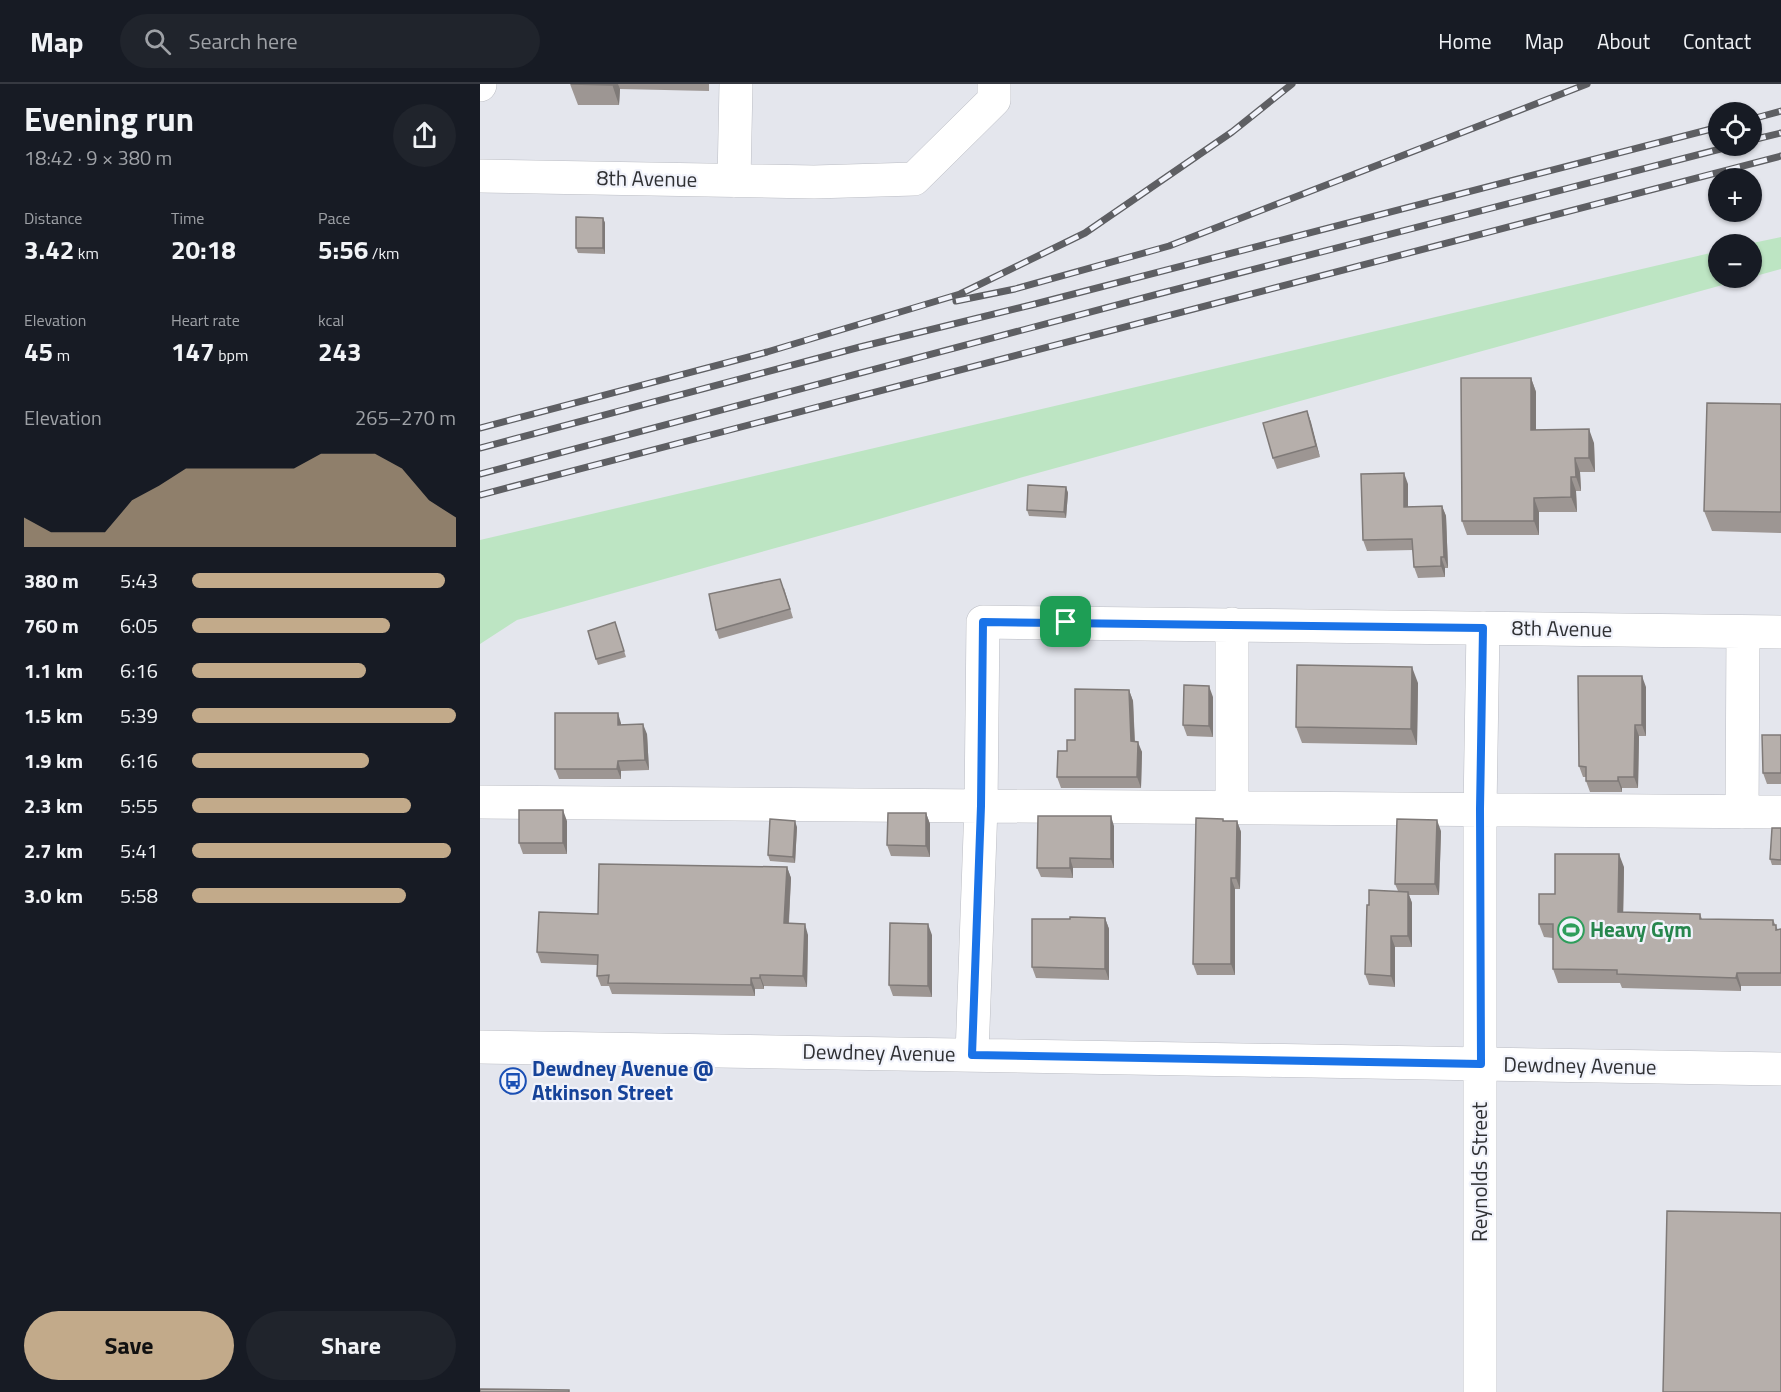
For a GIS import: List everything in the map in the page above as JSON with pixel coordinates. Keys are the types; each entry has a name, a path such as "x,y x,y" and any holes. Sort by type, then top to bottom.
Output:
{"street":[{"path":"734,181 736,84"},
{"name":"8th Avenue","path":"480,176 814,183 914,179 994,100 994,84"},
{"name":"8th Avenue","path":"981,806 983,622 1781,632"},
{"path":"1232,624 1232,808"},
{"name":"Reynolds Street","path":"1480,1392 1480,809 1483,628"},
{"path":"1742,812 1743,632"},
{"path":"480,802 1781,812"},
{"path":"972,1055 981,806"},
{"name":"Dewdney Avenue","path":"480,1047 1781,1069"}],"green space":[{"path":"1781,237 1781,269 1762,274 1762,241"},
{"path":"1708,254 1708,288 1712,288 1023,477 517,620 480,644 480,540"}],"building":[{"path":"576,217 603,218 603,248 576,248"},
{"path":"1461,378 1531,378 1531,430 1589,429 1589,458 1575,458 1576,477 1571,477 1571,497 1534,498 1534,521 1462,521"},
{"path":"1707,403 1781,404 1781,512 1704,511"},
{"path":"1307,411 1316,446 1273,458 1263,423"},
{"path":"1404,473 1404,507 1442,506 1444,557 1441,557 1441,566 1414,567 1412,539 1363,540 1361,474"},
{"path":"1028,485 1066,487 1064,512 1027,510"},
{"path":"780,579 790,609 716,630 709,594"},
{"path":"615,622 624,651 596,659 588,631"},
{"path":"1297,665 1412,667 1411,729 1296,727"},
{"path":"1578,676 1642,676 1642,725 1635,725 1634,777 1618,777 1618,781 1586,781 1586,767 1579,766"},
{"path":"1184,685 1209,686 1209,726 1183,725"},
{"path":"1075,689 1129,690 1131,741 1138,742 1137,777 1057,777 1058,751 1067,751 1067,740 1075,740"},
{"path":"555,713 618,713 618,725 643,724 645,760 618,761 617,769 555,769"},
{"path":"1762,735 1781,735 1781,773 1763,773"},
{"path":"519,810 563,810 563,843 519,843"},
{"path":"888,813 926,813 926,846 887,845"},
{"path":"1038,816 1111,816 1111,859 1070,858 1070,868 1037,868"},
{"path":"1196,818 1237,821 1236,878 1231,878 1231,964 1193,964"},
{"path":"770,819 795,821 793,857 768,855"},
{"path":"1397,819 1437,820 1435,884 1395,884"},
{"path":"1772,828 1781,828 1781,860 1770,859"},
{"path":"1555,854 1619,854 1618,912 1700,914 1700,919 1773,920 1776,930 1781,929 1781,973 1737,973 1736,978 1617,974 1617,970 1553,969 1553,924 1539,924 1539,894 1555,894"},
{"path":"599,864 787,867 784,923 805,924 803,976 760,975 760,978 751,978 751,985 608,983 609,975 597,976 598,955 537,952 539,912 598,914"},
{"path":"1369,890 1408,892 1408,936 1391,936 1391,976 1365,974"},
{"path":"1070,917 1105,918 1105,969 1032,967 1032,919 1070,919"},
{"path":"890,923 928,924 928,986 889,985"},
{"path":"1667,1211 1781,1213 1781,1392 1663,1392"},
{"path":"480,1389 569,1390 569,1392 480,1392"}],"railway":[{"path":"480,428 767,352 960,294 1085,233 1232,132 1292,84"},
{"path":"956,301 1015,289 1169,246 1587,84"},
{"path":"1762,116 1781,111"},
{"path":"480,448 860,347 1708,130"},
{"path":"1762,138 1781,133"},
{"path":"480,474 1162,293 1708,152"},
{"path":"480,495 1781,156"}],"place":[{"name":"Heavy Gym","path":"1571,930"},
{"name":"Dewdney Avenue @ Atkinson Street","path":"513,1081"}],"route":[{"path":"983,622 1066,622 1483,628 1480,809 1481,1064 972,1055 981,806 983,622"}]}
